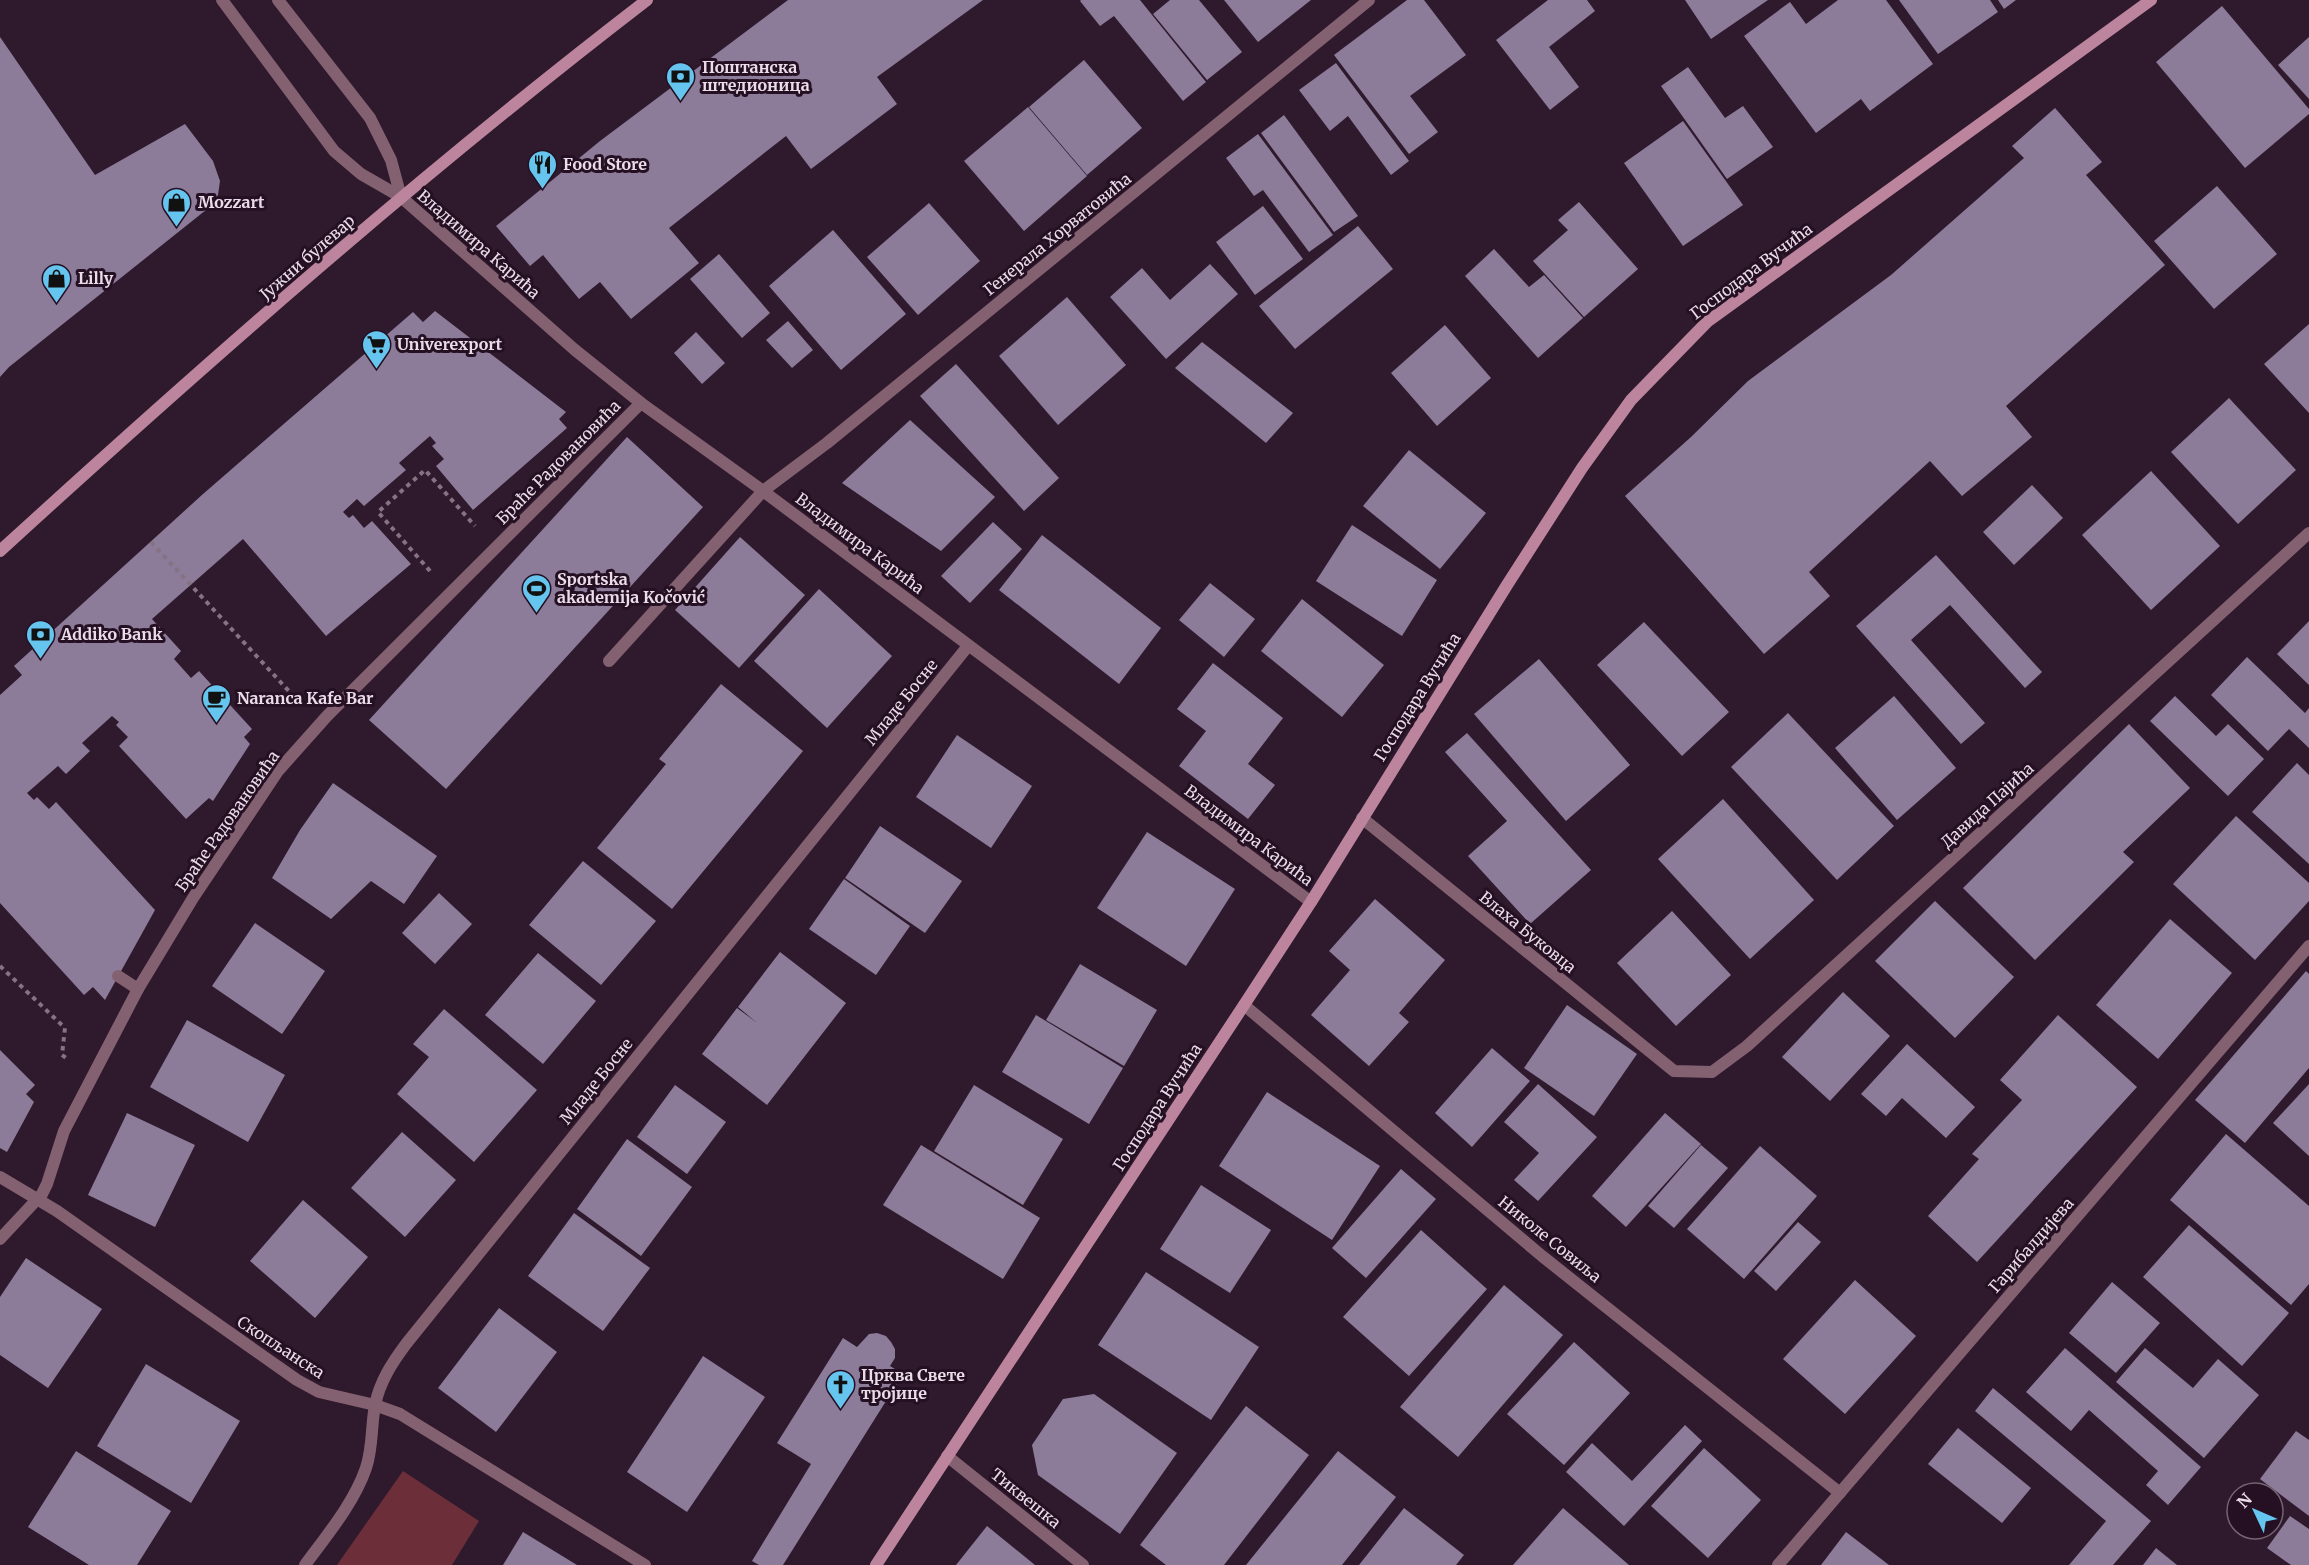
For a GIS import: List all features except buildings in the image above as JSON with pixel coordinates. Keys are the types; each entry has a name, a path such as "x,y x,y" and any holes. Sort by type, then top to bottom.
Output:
{"street":[{"name":"Владимира Карића","path":"222,0 334,151 361,174 401,197 575,350 641,403 763,491 1311,902"},
{"path":"278,0 370,118 391,160 401,197"},
{"name":"Јужни булевар","path":"0,551 150,414 401,197 647,0"},
{"name":"Генерала Хорватовића","path":"609,661 763,491 827,443 1369,0"},
{"name":"Господара Вучића","path":"876,1565 1311,902 1507,585 1582,468 1631,400 1707,321 2151,0"},
{"name":"Браће Радовановића","path":"0,1239 39,1200 47,1184 64,1131 138,989 193,898 278,771 334,708 641,403"},
{"name":"Давида Пајића","path":"1674,1071 1712,1072 1747,1046 2309,533"},
{"name":"Младе Босне","path":"305,1565 360,1484 367,1466 375,1405 382,1382 406,1344 968,646"},
{"name":"Влаха Буковца","path":"1362,818 1674,1071"},
{"name":"Гарибалдијева","path":"1778,1565 2309,946"},
{"path":"118,976 138,989"},
{"name":"Николе Совиља","path":"1244,1005 1542,1256 1840,1493"},
{"path":"0,1177 39,1200"},
{"name":"Скопљанска","path":"39,1200 297,1380 319,1392 375,1405 400,1414 645,1565"},
{"name":"Тиквешка","path":"947,1456 1083,1565"}],"path":[{"path":"434,576 378,512 424,470 480,532"},
{"path":"151,542 306,708"},
{"path":"0,966 64,1028 62,1054 92,1077"}],"shaded area":[{"path":"403,1471 479,1521 452,1565 337,1565"}],"place":[{"name":"Поштанска штедионица","path":"681,102"},
{"name":"Food Store","path":"542,190"},
{"name":"Mozzart","path":"177,228"},
{"name":"Lilly","path":"57,304"},
{"name":"Univerexport","path":"376,370"},
{"name":"Sportska akademija Kočović","path":"536,614"},
{"name":"Addiko Bank","path":"40,660"},
{"name":"Naranca Kafe Bar","path":"216,724"},
{"name":"Црква Свете тројице","path":"840,1410"}]}
